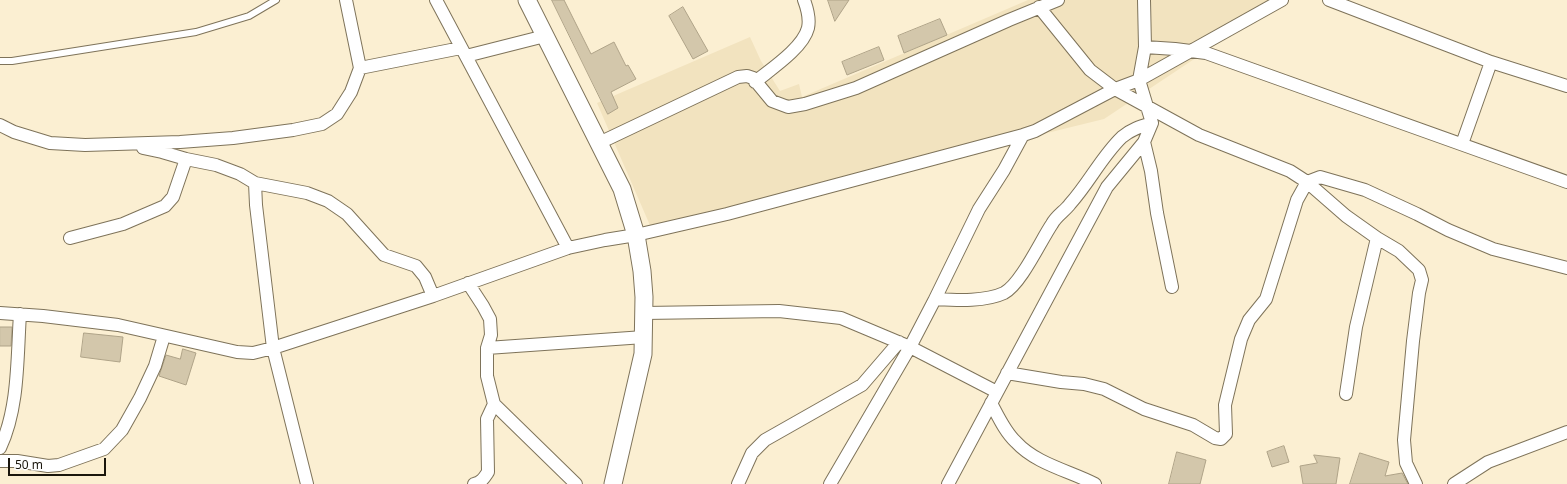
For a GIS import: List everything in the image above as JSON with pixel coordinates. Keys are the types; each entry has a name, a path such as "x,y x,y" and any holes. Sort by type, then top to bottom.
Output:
{"main road":[{"path":"527,0 622,189 636,235 642,271 644,313 643,354 613,484"}],"street":[{"path":"0,125 14,132 50,144 122,144 233,138 293,130 322,124 337,114 351,92 360,68 346,0"},
{"path":"436,0 483,91 568,248"},
{"path":"755,82 791,52 803,39 808,27 807,9 804,0"},
{"path":"599,143 738,77 747,76 752,78 772,101 788,107 805,104 856,88 1058,0"},
{"path":"948,484 1107,187 1144,142 1152,123 1149,108 1139,80 1145,47 1144,0"},
{"path":"0,313 43,316 118,325 237,352 253,353 434,296 568,248 636,235 728,214 1035,131 1116,89 1139,80 1282,0"},
{"path":"1329,0 1491,62 1567,86"},
{"path":"1039,7 1090,70 1116,89 1199,135 1290,171 1307,182 1346,216 1377,238 1399,251 1419,270 1422,280 1415,327 1404,440 1406,463 1416,484"},
{"path":"360,68 464,52 545,36"},
{"path":"1145,47 1206,53 1567,182"},
{"path":"1462,144 1491,62"},
{"path":"935,299 976,299 996,296 1006,292 1030,263 1052,223 1070,204 1110,151 1123,136 1136,128 1152,123"},
{"path":"830,484 904,345 935,299 979,209 1004,170 1023,135"},
{"path":"1144,142 1151,170 1157,213 1172,287"},
{"path":"122,144 216,165 240,174 255,182 307,192 328,201 347,214 384,256 416,266 425,277 434,296"},
{"path":"70,238 123,224 165,206 173,197 186,159"},
{"path":"1007,373 1061,382 1084,384 1104,390 1144,409 1193,425 1215,438 1221,439 1226,434 1225,404 1241,339 1249,320 1266,299 1297,200 1307,182 1320,176 1365,190 1493,250 1567,268"},
{"path":"255,182 256,205 272,348 307,484"},
{"path":"1346,394 1356,327 1377,238"},
{"path":"468,283 490,319 491,335 487,348 487,376 494,404 576,484"},
{"path":"644,313 778,311 841,318 904,345 997,392"},
{"path":"0,448 7,433 13,407 20,314"},
{"path":"0,461 17,461 48,466 60,465 104,449 122,430 140,398 155,366 164,336"},
{"path":"487,348 644,337"},
{"path":"738,484 752,453 765,440 862,385 904,345"},
{"path":"991,403 1016,443 1030,453 1052,465 1095,484"},
{"path":"474,484 478,483 484,478 488,472 487,419 494,404"},
{"path":"1454,484 1488,462 1567,432"}],"lane":[{"path":"0,61 20,60 196,32 250,16 276,0"}],"shaded area":[{"path":"1028,0 1283,0 1104,119 652,230 597,103 750,37 761,61 780,91 799,84 802,97"}],"building":[{"path":"552,0 564,0 591,54 614,42 626,66 628,65 636,79 611,92 618,108 608,114"},
{"path":"828,0 849,0 835,21"},
{"path":"683,7 708,51 693,59 669,16"},
{"path":"940,19 947,35 904,53 898,36"},
{"path":"879,47 884,60 847,75 842,62"},
{"path":"0,327 12,327 11,346 0,346"},
{"path":"84,333 123,337 120,362 81,357"},
{"path":"183,349 196,353 186,385 159,376 166,355 180,359"},
{"path":"1284,446 1289,462 1272,467 1267,452"},
{"path":"1177,452 1206,460 1200,484 1169,484"},
{"path":"1360,453 1389,462 1385,476 1402,473 1408,484 1350,484"},
{"path":"1314,455 1340,458 1336,484 1303,484 1300,466 1317,463"}]}
